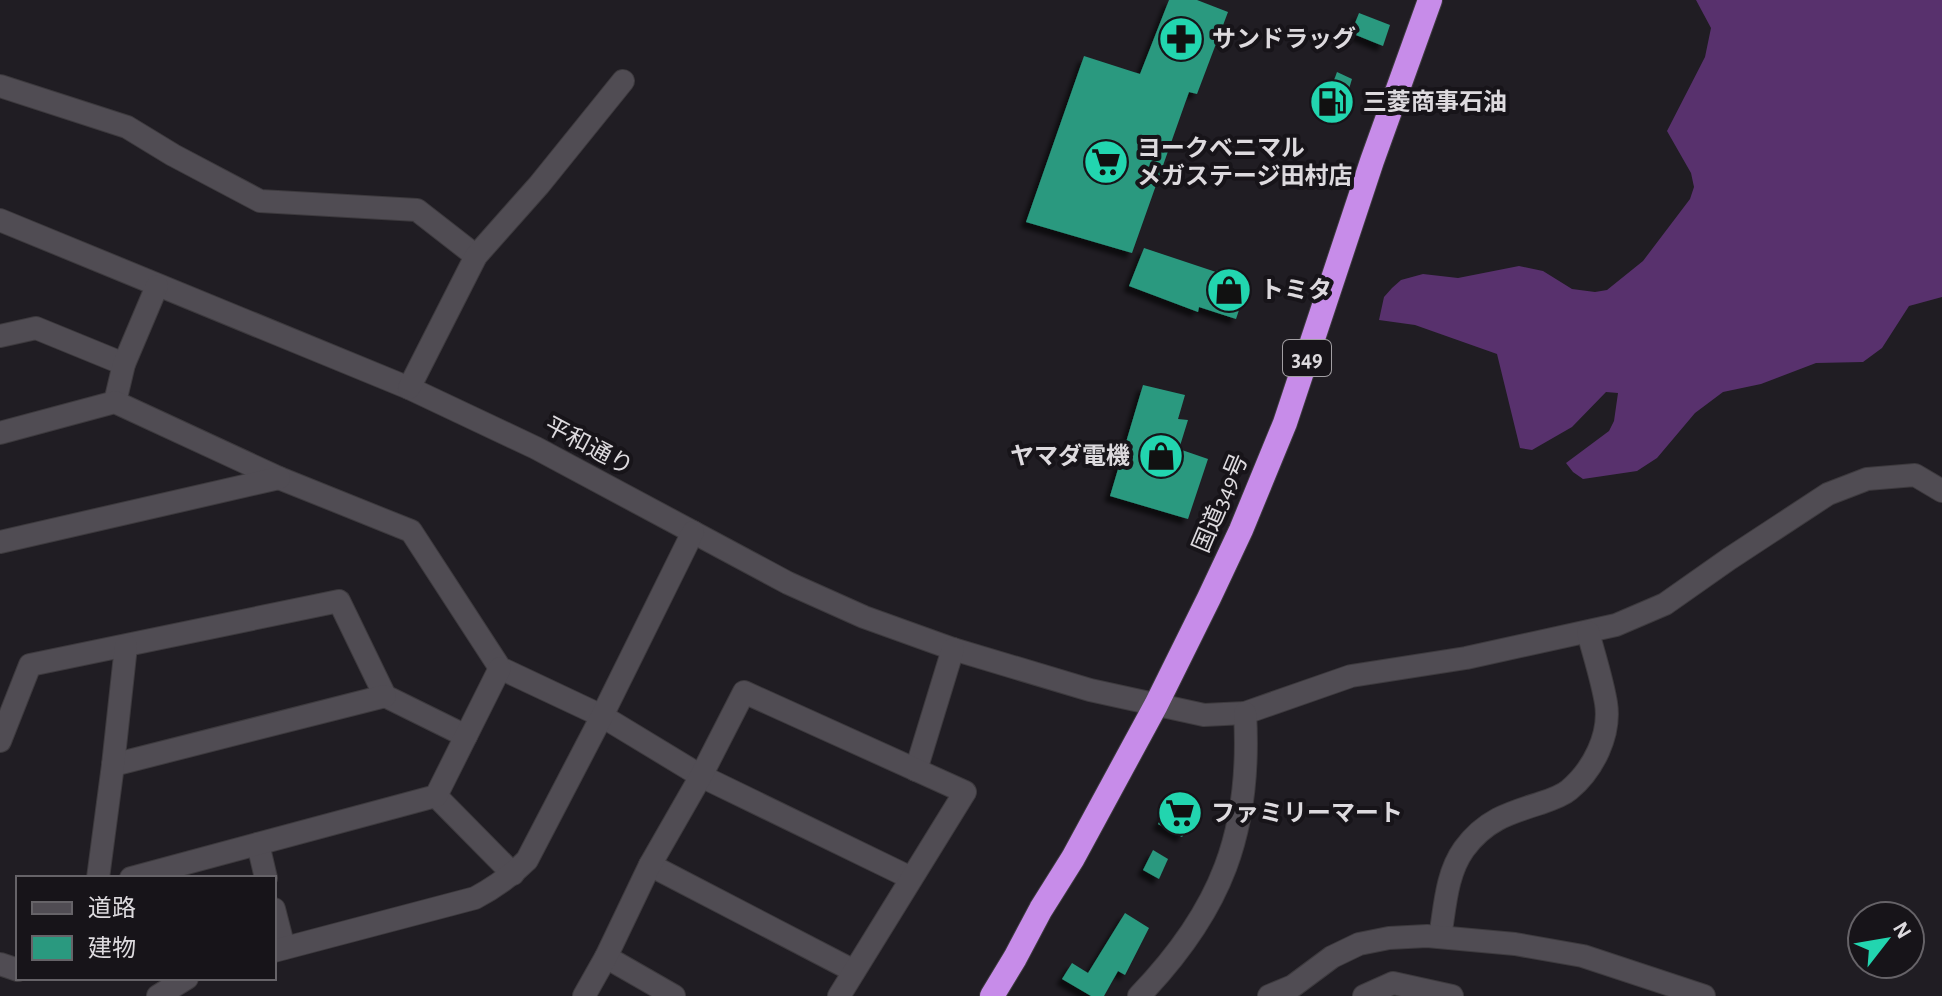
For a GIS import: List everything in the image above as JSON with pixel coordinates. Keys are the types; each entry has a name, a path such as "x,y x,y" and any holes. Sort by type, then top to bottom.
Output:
{"highway":[{"name":"国道349号","path":"992,996 1073,858 1156,705 1241,530 1285,423 1372,161 1430,0"}],"street":[{"path":"409,388 476,256 539,185 623,81"},
{"path":"0,86 127,127 260,201 417,210 476,256"},
{"name":"平和通り","path":"0,220 409,388 536,448 788,583 864,617 953,649 1090,690 1204,715 1245,713 1351,676 1466,658 1616,625 1665,604 1828,494 1867,479 1915,475 1942,491"},
{"path":"115,402 124,364 157,286"},
{"path":"0,336 36,328 124,364"},
{"path":"0,433 115,402 279,478 411,531 500,668 602,716 701,776 911,878"},
{"path":"0,542 279,478"},
{"path":"276,925 279,949 475,898 513,874 527,860 693,532"},
{"path":"0,741 30,665 339,601 385,696 466,736"},
{"path":"1440,937 1452,872 1462,851 1476,834 1494,820 1515,810 1567,792 1589,770 1607,719 1606,703 1588,632"},
{"path":"98,876 126,646"},
{"path":"916,770 953,649"},
{"path":"138,876 436,796 500,668"},
{"path":"584,996 650,865 744,692 965,792 839,996"},
{"path":"113,765 385,696"},
{"path":"1139,996 1179,951 1204,915 1223,876 1246,783 1245,713"},
{"path":"436,796 513,874"},
{"path":"258,844 266,876"},
{"path":"650,865 854,971"},
{"path":"1269,996 1293,986 1332,957 1359,944 1389,938 1427,936 1515,944 1583,956 1704,996"},
{"path":"606,957 674,996"},
{"path":"158,996 184,980"},
{"path":"1364,996 1393,983 1452,996"}],"shaded area":[{"path":"1696,0 1942,0 1942,297 1909,306 1882,348 1863,362 1816,363 1761,384 1723,392 1695,413 1657,458 1637,471 1583,479 1566,463 1609,431 1614,421 1618,393 1606,392 1572,427 1532,450 1520,448 1497,354 1415,325 1379,320 1384,297 1401,280 1423,274 1458,278 1519,266 1543,271 1572,289 1595,292 1607,290 1643,261 1690,199 1694,187 1691,173 1667,131 1705,57 1711,28"}],"building":[{"name":"ヨークベニマル メガステージ田村店","path":"1169,0 1197,0 1228,12 1197,94 1189,92 1132,253 1026,222 1084,56 1140,74"},
{"path":"1359,13 1390,25 1383,46 1351,33"},
{"path":"1337,72 1352,79 1341,115 1324,108"},
{"path":"1144,248 1249,280 1236,319 1199,307 1198,312 1129,286"},
{"path":"1143,385 1185,395 1178,419 1188,420 1179,449 1208,459 1188,519 1110,496"},
{"path":"1177,793 1201,806 1182,837 1158,824"},
{"path":"1153,850 1168,859 1159,879 1143,870"},
{"path":"1125,913 1149,928 1125,975 1118,971 1104,996 1091,996 1062,979 1072,963 1088,973"}],"place":[{"name":"サンドラッグ","path":"1181,39"},
{"name":"三菱商事石油","path":"1332,102"},
{"name":"ヨークベニマル メガステージ田村店","path":"1106,162"},
{"name":"トミタ","path":"1229,290"},
{"name":"ヤマダ電機","path":"1161,456"},
{"name":"ファミリーマート","path":"1180,813"}]}
